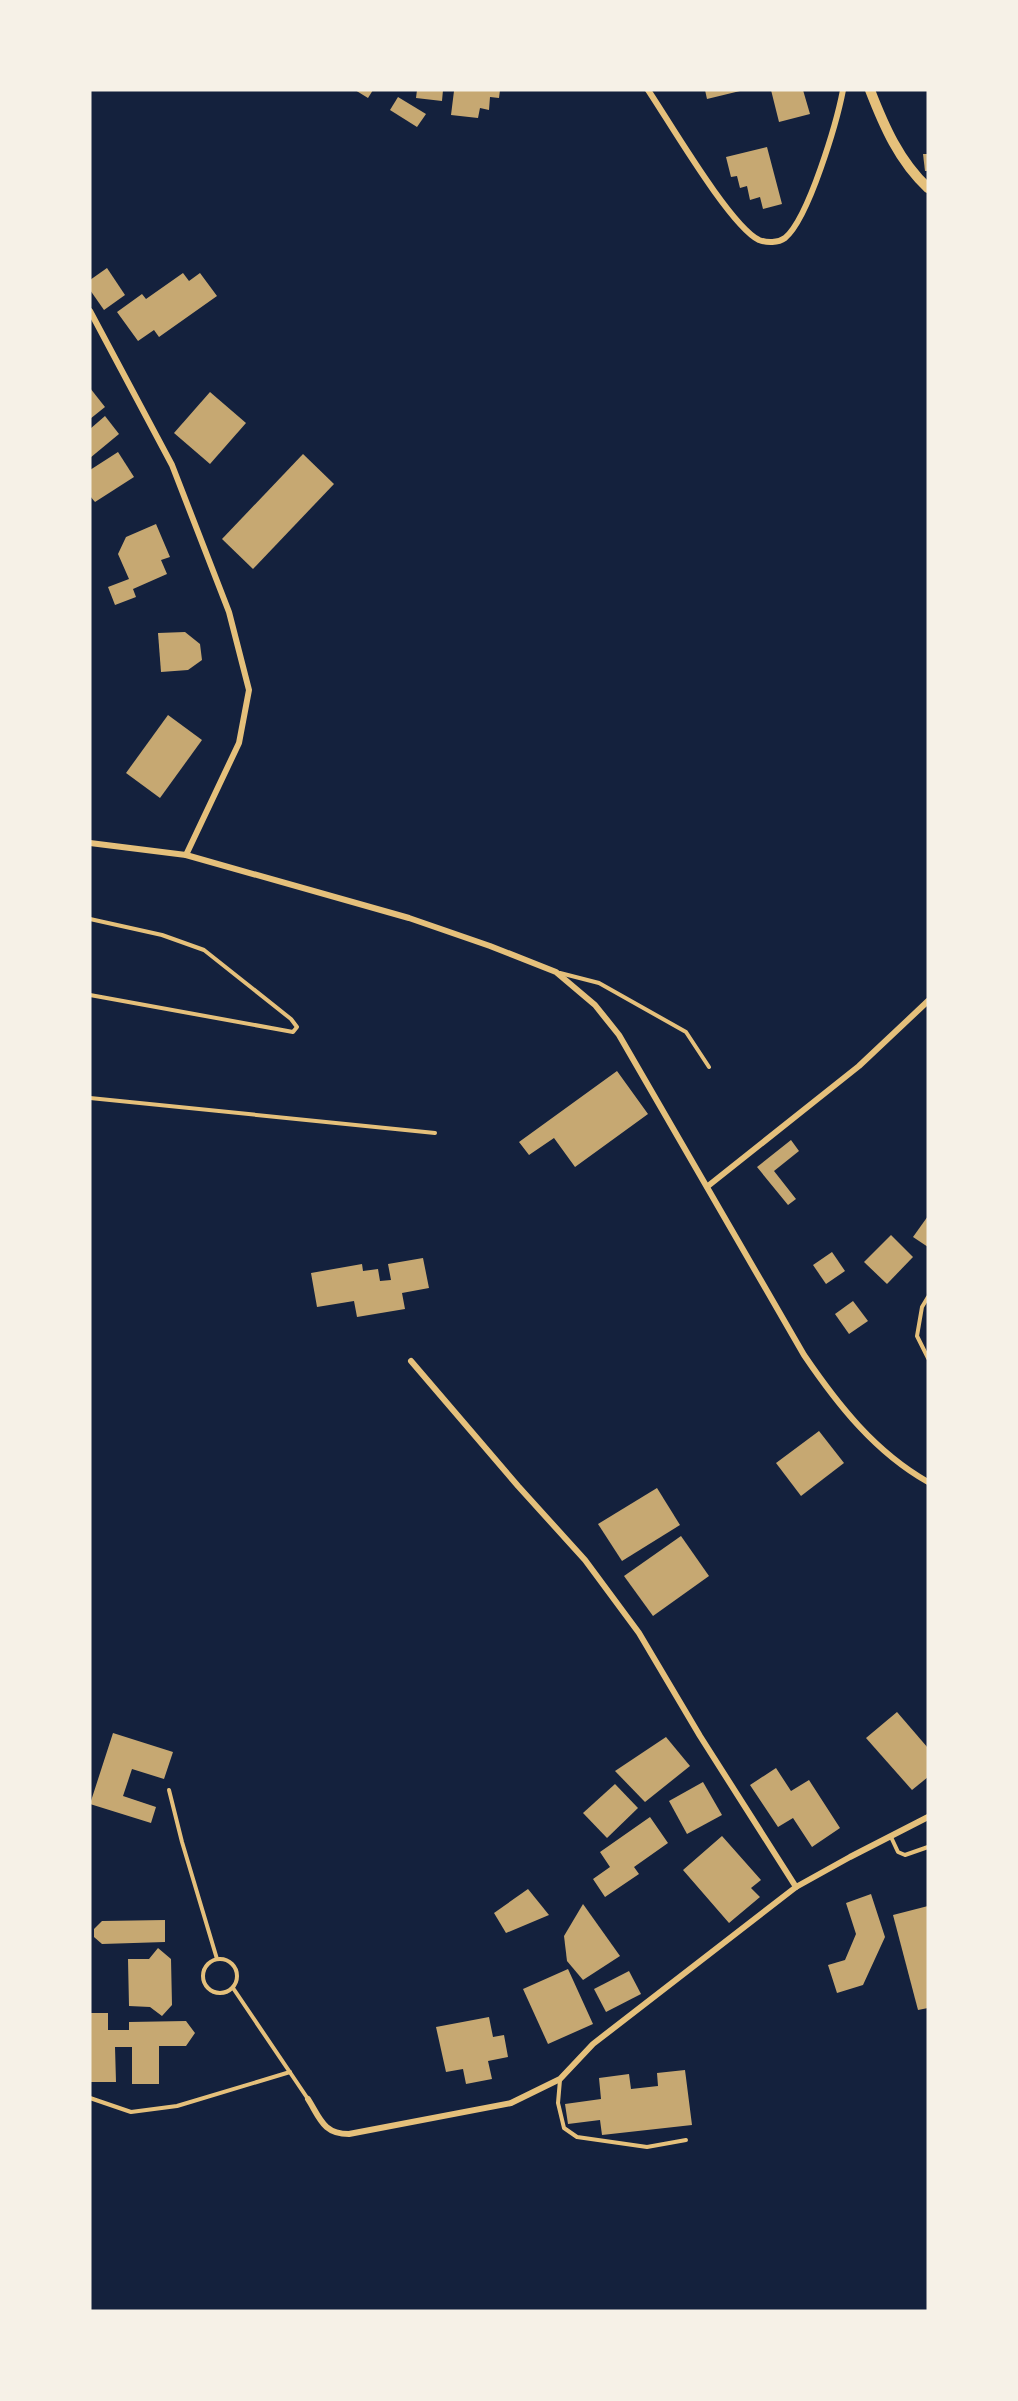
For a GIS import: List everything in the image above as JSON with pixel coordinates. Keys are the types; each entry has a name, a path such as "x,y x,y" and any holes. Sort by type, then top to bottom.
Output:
{"street":[{"path":"648,90 744,229 760,240 773,243 784,238 795,225 809,196 830,145 843,90"},
{"path":"870,90 881,120 895,147 918,179 928,188"},
{"path":"90,311 171,465 229,612 249,690 239,743 186,855"},
{"path":"90,843 186,855 409,918 556,972 595,1005 619,1035 804,1355 834,1398 876,1444 928,1482"},
{"path":"708,1186 860,1066 928,1001"},
{"path":"411,1361 585,1560 639,1633 699,1736 796,1887"},
{"path":"308,2099 325,2127 336,2134 349,2134 511,2103 560,2079 593,2044 796,1887 928,1817"}],"lane":[{"path":"90,919 162,935 204,950 291,1018 297,1027 293,1032 90,995"},
{"path":"556,972 599,983 686,1032 709,1067"},
{"path":"90,1098 435,1133"},
{"path":"928,1297 922,1307 917,1336 928,1358"},
{"path":"169,1790 217,1959"},
{"path":"891,1838 898,1852 905,1855 928,1846"},
{"path":"217,1959 228,1960 236,1968 238,1978 233,1988 224,1994 213,1992 205,1985 202,1974 207,1964 217,1959"},
{"path":"233,1988 308,2099"},
{"path":"90,2098 131,2112 177,2106 290,2072"},
{"path":"560,2079 558,2103 564,2128 577,2137 647,2147 687,2140"}],"building":[{"path":"355,90 373,90 368,98"},
{"path":"417,90 443,90 442,101 416,98"},
{"path":"500,90 499,98 490,97 489,110 480,108 478,118 451,115 454,91"},
{"path":"705,90 740,90 740,91 707,99"},
{"path":"771,90 803,90 810,114 779,122"},
{"path":"398,97 426,114 417,127 390,110"},
{"path":"767,147 782,204 763,209 760,197 750,200 747,186 740,188 737,176 731,177 726,157"},
{"path":"923,154 928,154 928,171 925,171"},
{"path":"107,268 125,295 104,310 90,290 90,280"},
{"path":"183,273 189,281 200,273 217,296 159,337 154,330 138,341 117,312 142,294 146,299"},
{"path":"90,388 105,407 90,419"},
{"path":"210,392 246,423 210,464 174,433"},
{"path":"105,416 119,434 90,458 90,429"},
{"path":"118,452 134,477 95,502 90,496 90,470"},
{"path":"303,454 334,484 253,569 222,539"},
{"path":"156,524 170,557 161,560 167,574 133,589 136,597 115,605 108,587 129,579 118,554 126,537"},
{"path":"185,632 200,644 202,660 188,670 161,672 158,633"},
{"path":"168,715 202,740 160,798 126,773"},
{"path":"617,1071 648,1114 575,1167 554,1138 529,1155 519,1142"},
{"path":"791,1140 799,1151 774,1171 796,1199 788,1205 757,1167"},
{"path":"928,1216 928,1247 913,1237"},
{"path":"891,1235 913,1257 887,1284 864,1262"},
{"path":"832,1252 845,1271 826,1284 813,1265"},
{"path":"423,1258 429,1288 402,1293 405,1309 357,1317 354,1301 317,1307 311,1273 362,1264 363,1271 378,1269 380,1281 391,1280 388,1264"},
{"path":"853,1301 868,1321 849,1334 835,1314"},
{"path":"819,1431 844,1463 801,1496 776,1463"},
{"path":"657,1488 680,1525 622,1561 598,1524"},
{"path":"681,1536 709,1576 653,1616 624,1576"},
{"path":"897,1712 928,1748 928,1777 912,1790 866,1738"},
{"path":"113,1733 173,1752 164,1779 132,1769 123,1796 156,1807 151,1823 90,1804"},
{"path":"666,1737 690,1766 645,1802 615,1771"},
{"path":"776,1768 791,1791 809,1780 840,1828 812,1847 793,1818 778,1827 750,1785"},
{"path":"703,1782 722,1815 687,1834 669,1801"},
{"path":"615,1784 638,1808 607,1838 583,1813"},
{"path":"650,1817 668,1843 634,1867 639,1874 605,1897 593,1879 610,1867 600,1852"},
{"path":"722,1836 761,1880 751,1888 760,1897 729,1923 683,1870"},
{"path":"528,1889 549,1915 506,1933 494,1913"},
{"path":"871,1894 885,1937 863,1985 837,1993 828,1965 845,1960 856,1934 846,1903"},
{"path":"583,1904 620,1956 583,1980 567,1961 564,1936"},
{"path":"928,1906 928,2008 918,2010 893,1915"},
{"path":"165,1920 165,1942 102,1944 94,1937 94,1929 102,1921"},
{"path":"158,1948 171,1959 172,2005 162,2016 150,2007 129,2006 128,1959 149,1959"},
{"path":"568,1969 593,2024 548,2044 523,1989"},
{"path":"629,1971 641,1994 606,2012 594,1989"},
{"path":"90,2013 108,2013 108,2030 129,2030 129,2022 186,2021 195,2033 186,2046 159,2046 159,2084 132,2084 132,2047 115,2047 116,2082 90,2082"},
{"path":"489,2017 493,2037 504,2035 508,2057 488,2061 492,2079 466,2084 463,2069 446,2072 436,2027"},
{"path":"685,2070 692,2125 602,2135 600,2120 568,2124 565,2104 601,2099 599,2078 629,2074 631,2089 658,2086 657,2073"}]}
